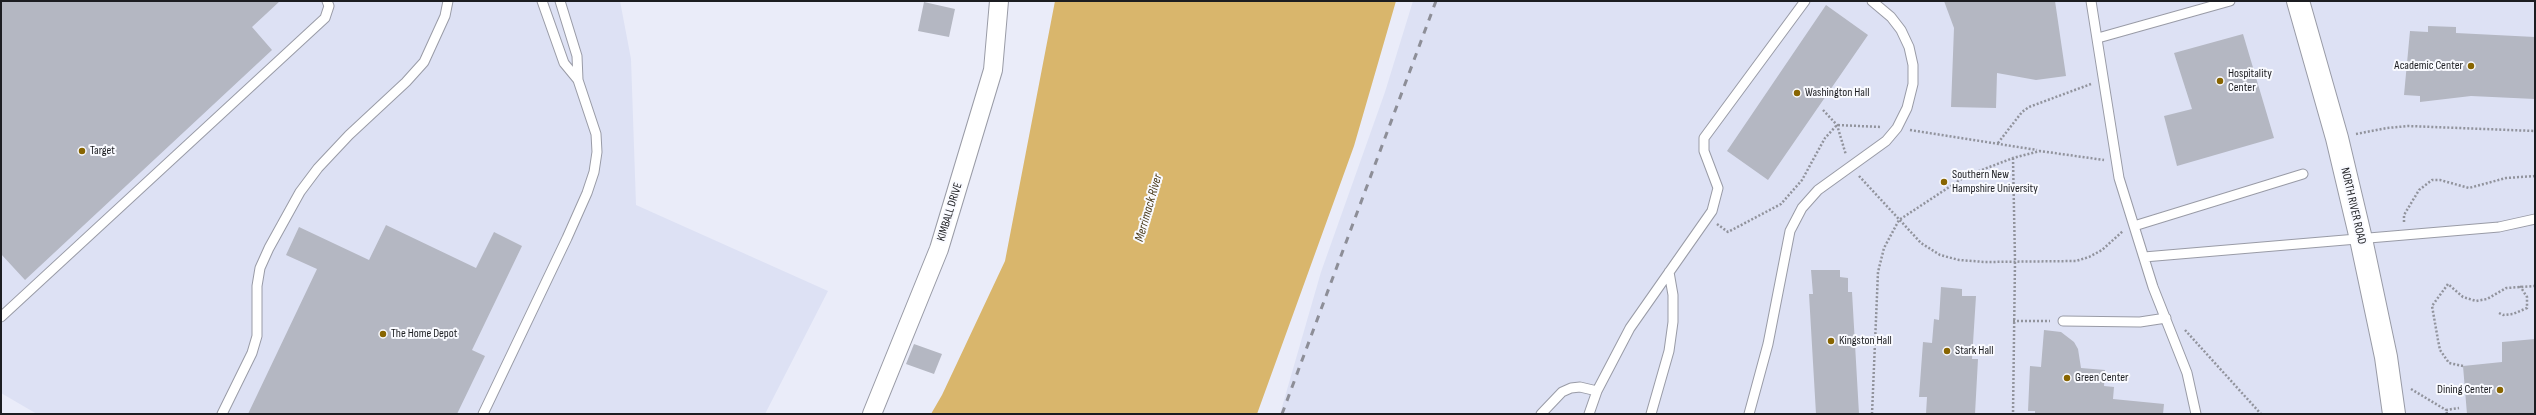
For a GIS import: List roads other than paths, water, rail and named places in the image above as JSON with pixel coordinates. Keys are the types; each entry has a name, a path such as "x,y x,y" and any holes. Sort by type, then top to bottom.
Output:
{"street":[{"name":"KIMBALL DRIVE","path":"872,414 939,249 993,70 999,1"},
{"name":"NORTH RIVER ROAD","path":"2298,1 2337,138 2361,239 2386,357 2394,414"}],"lane":[{"path":"1,316 325,18 329,6 327,1"},
{"path":"222,414 252,353 257,336 257,286 260,268 269,248 300,192 318,168 349,135 406,82 424,62 445,16 448,1"},
{"path":"542,1 564,63 578,80"},
{"path":"483,414 587,193 594,172 598,152 596,134 578,80 576,56 560,1"},
{"path":"1589,414 1597,391 1630,328 1708,217 1718,197 1718,188 1704,152 1704,138 1805,1"},
{"path":"1749,414 1768,344 1790,231 1802,208 1818,190 1834,177 1852,167 1886,141 1897,128 1910,96 1913,84 1913,65 1909,47 1901,30 1891,17 1872,1"},
{"path":"2091,1 2098,38 2116,162 2144,257 2187,373 2196,414"},
{"path":"2098,38 2230,1"},
{"path":"2134,226 2303,174"},
{"path":"2144,257 2498,227 2535,219"},
{"path":"1651,414 1669,351 1673,322 1673,295 1669,272"},
{"path":"2063,321 2140,322 2166,318"},
{"path":"1541,414 1562,392 1571,388 1580,387 1597,391"}],"water":[{"name":"Merrimack River","path":"1055,1 1396,1 1354,146 1257,414 931,414 942,395 1005,261"}],"railway":[{"path":"1282,414 1436,1"}],"place":[{"name":"Academic Center","path":"2471,66"},
{"name":"Hospitality Center","path":"2220,81"},
{"name":"Washington Hall","path":"1797,93"},
{"name":"Target","path":"82,151"},
{"name":"Southern New Hampshire University","path":"1944,182"},
{"name":"The Home Depot","path":"383,334"},
{"name":"Kingston Hall","path":"1831,341"},
{"name":"Stark Hall","path":"1947,351"},
{"name":"Green Center","path":"2067,378"},
{"name":"Dining Center","path":"2500,390"}]}
